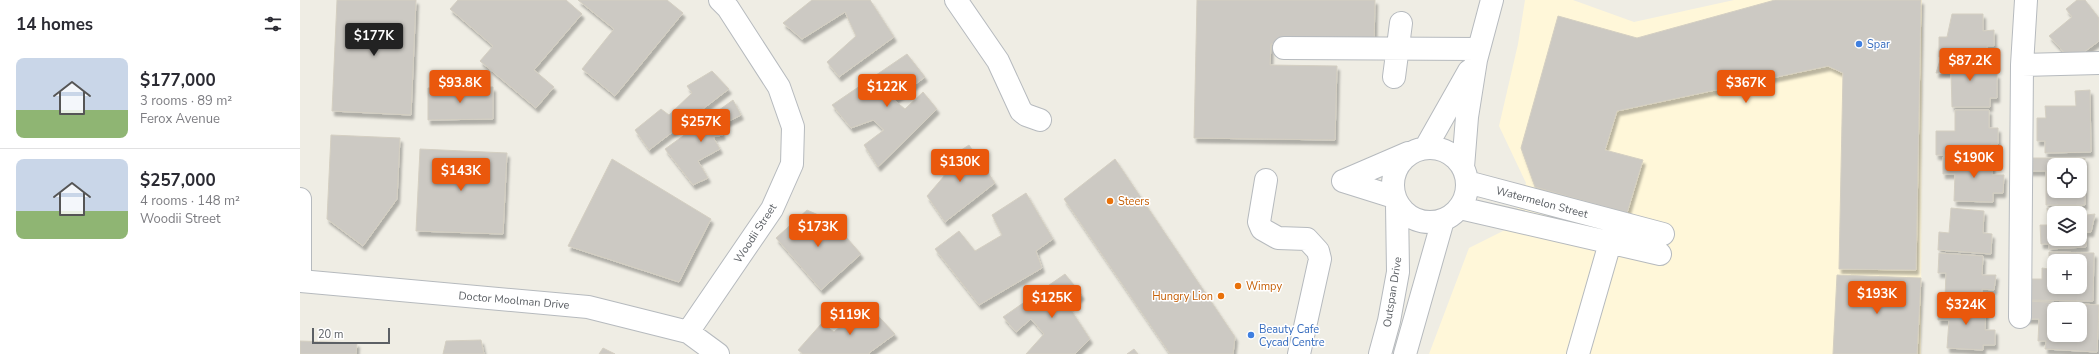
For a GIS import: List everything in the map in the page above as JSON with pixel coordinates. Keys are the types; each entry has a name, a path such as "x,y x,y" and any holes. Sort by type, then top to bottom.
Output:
{"street":[{"name":"Woodii Street","path":"688,332 772,209 792,164 793,127 779,87 728,8 720,0"},
{"path":"956,0 998,61 1021,111 1026,115 1040,120"},
{"path":"1405,354 1451,214 1466,197 1465,175 1467,117 1477,54 1492,0"},
{"path":"2020,317 2022,65 2026,0"},
{"path":"1394,77 1402,23"},
{"path":"1284,48 1398,50 1477,54"},
{"path":"1395,201 1392,178 1396,167 1417,150 1477,54"},
{"path":"2022,65 2099,63"},
{"path":"1451,214 1424,222 1408,217 1395,201 1343,181 1417,150 1439,148 1452,154 1465,175"},
{"name":"Watermelon Street","path":"1451,214 1610,242 1661,244 1616,222 1465,175"},
{"path":"1266,180 1260,222 1262,229 1278,238 1307,239 1318,251 1320,259 1299,354"},
{"path":"300,199 300,281"},
{"name":"Outspan Drive","path":"1380,354 1389,321 1398,272 1395,201"},
{"path":"1578,354 1616,222"},
{"name":"Doctor Moolman Drive","path":"300,281 588,307 688,332 718,354"}],"shaded area":[{"path":"1525,0 1573,0 1634,22 1734,0 1922,0 1921,354 1429,354 1469,248 1511,227 1526,183 1499,126 1518,44"}],"building":[{"path":"337,0 416,0 411,115 332,111"},
{"path":"458,0 566,0 582,14 534,70 554,87 536,108 480,61 493,46 450,9"},
{"path":"578,0 667,0 683,13 615,96 582,69 614,29"},
{"path":"812,0 870,0 894,37 839,77 827,62 856,36 845,12 802,39 783,23"},
{"path":"1197,0 1375,0 1374,46 1271,44 1270,65 1337,66 1335,140 1194,138"},
{"path":"1775,0 1921,0 1916,270 1839,269 1843,73 1828,66 1617,111 1605,150 1643,160 1627,213 1535,187 1521,148 1558,16 1637,38"},
{"path":"2077,0 2085,0 2099,18 2099,41 2072,61 2049,36 2072,17 2066,9"},
{"path":"1952,14 1983,14 1983,31 1994,30 1994,46 1987,46 1987,56 1939,57 1939,37 1947,37"},
{"path":"907,54 925,77 894,100 905,109 923,92 937,109 878,167 864,145 884,130 873,120 851,128 832,105"},
{"path":"1987,58 1987,74 1997,74 1997,98 1990,98 1990,107 1952,107 1951,73 1936,73 1940,60"},
{"path":"712,71 729,89 649,150 635,130 661,109 669,115 692,93 687,86"},
{"path":"493,87 493,119 428,120 428,88"},
{"path":"2090,90 2091,152 2045,153 2045,141 2037,141 2037,118 2046,118 2045,106 2076,106 2075,91"},
{"path":"733,100 741,115 719,126 723,135 713,137 720,149 698,161 708,178 693,185 665,149"},
{"path":"1955,110 1989,110 1989,128 1998,128 1998,144 1991,144 1991,156 1936,155 1936,131 1955,131"},
{"path":"331,135 400,138 397,199 363,246 327,219"},
{"path":"969,145 995,183 945,222 927,196 945,175 938,165"},
{"path":"420,149 507,153 503,234 416,231"},
{"path":"1943,157 1993,158 1992,175 2004,175 2003,193 1993,193 1993,202 1954,201 1955,174 1943,174"},
{"path":"2027,158 2047,158 2047,198 2085,198 2085,205 2046,205 2046,171 2027,171"},
{"path":"612,159 711,219 679,282 568,246"},
{"path":"1115,159 1235,337 1233,354 1170,354 1064,199"},
{"path":"1026,193 1053,239 1036,251 1042,268 979,305 935,249 959,231 975,251 1002,235 992,215"},
{"path":"1951,208 1984,211 1983,233 1992,234 1991,254 1938,250 1939,232 1949,233"},
{"path":"807,210 832,221 861,254 821,290 776,238"},
{"path":"2095,214 2091,232 2087,232 2087,215"},
{"path":"2040,225 2047,225 2047,244 2041,244"},
{"path":"2049,246 2086,246 2086,247 2049,249"},
{"path":"2049,252 2094,253 2093,301 2024,300 2024,279 2042,279 2042,268 2047,269 2047,294 2087,294 2087,254 2049,254"},
{"path":"1939,253 1983,256 1982,275 1996,275 1994,290 1982,289 1981,299 1945,297 1946,273 1938,273"},
{"path":"1065,274 1082,295 1069,307 1090,339 1075,354 1026,354 1044,334 1031,319 1016,332 1003,317"},
{"path":"1837,275 1921,278 1917,354 1833,354"},
{"path":"2028,301 2047,302 2047,342 2087,342 2087,304 2099,305 2097,352 2045,349 2046,341 2038,341 2039,319 2026,319"},
{"path":"1939,303 1986,305 1985,330 1995,330 1995,345 1983,345 1983,350 1947,348 1949,320 1938,320"},
{"path":"867,304 895,334 869,353 870,354 803,354 798,350 822,323 834,332"},
{"path":"481,340 484,354 443,354 446,341"},
{"path":"300,341 357,343 356,354 300,354"},
{"path":"603,348 615,354 599,354"},
{"path":"1134,349 1138,354 1127,354"}],"place":[{"name":"Spar","path":"1859,44"},
{"name":"Steers","path":"1110,201"},
{"name":"Wimpy","path":"1238,286"},
{"name":"Hungry Lion","path":"1221,296"},
{"name":"Beauty Cafe Cycad Centre","path":"1251,335"}]}
